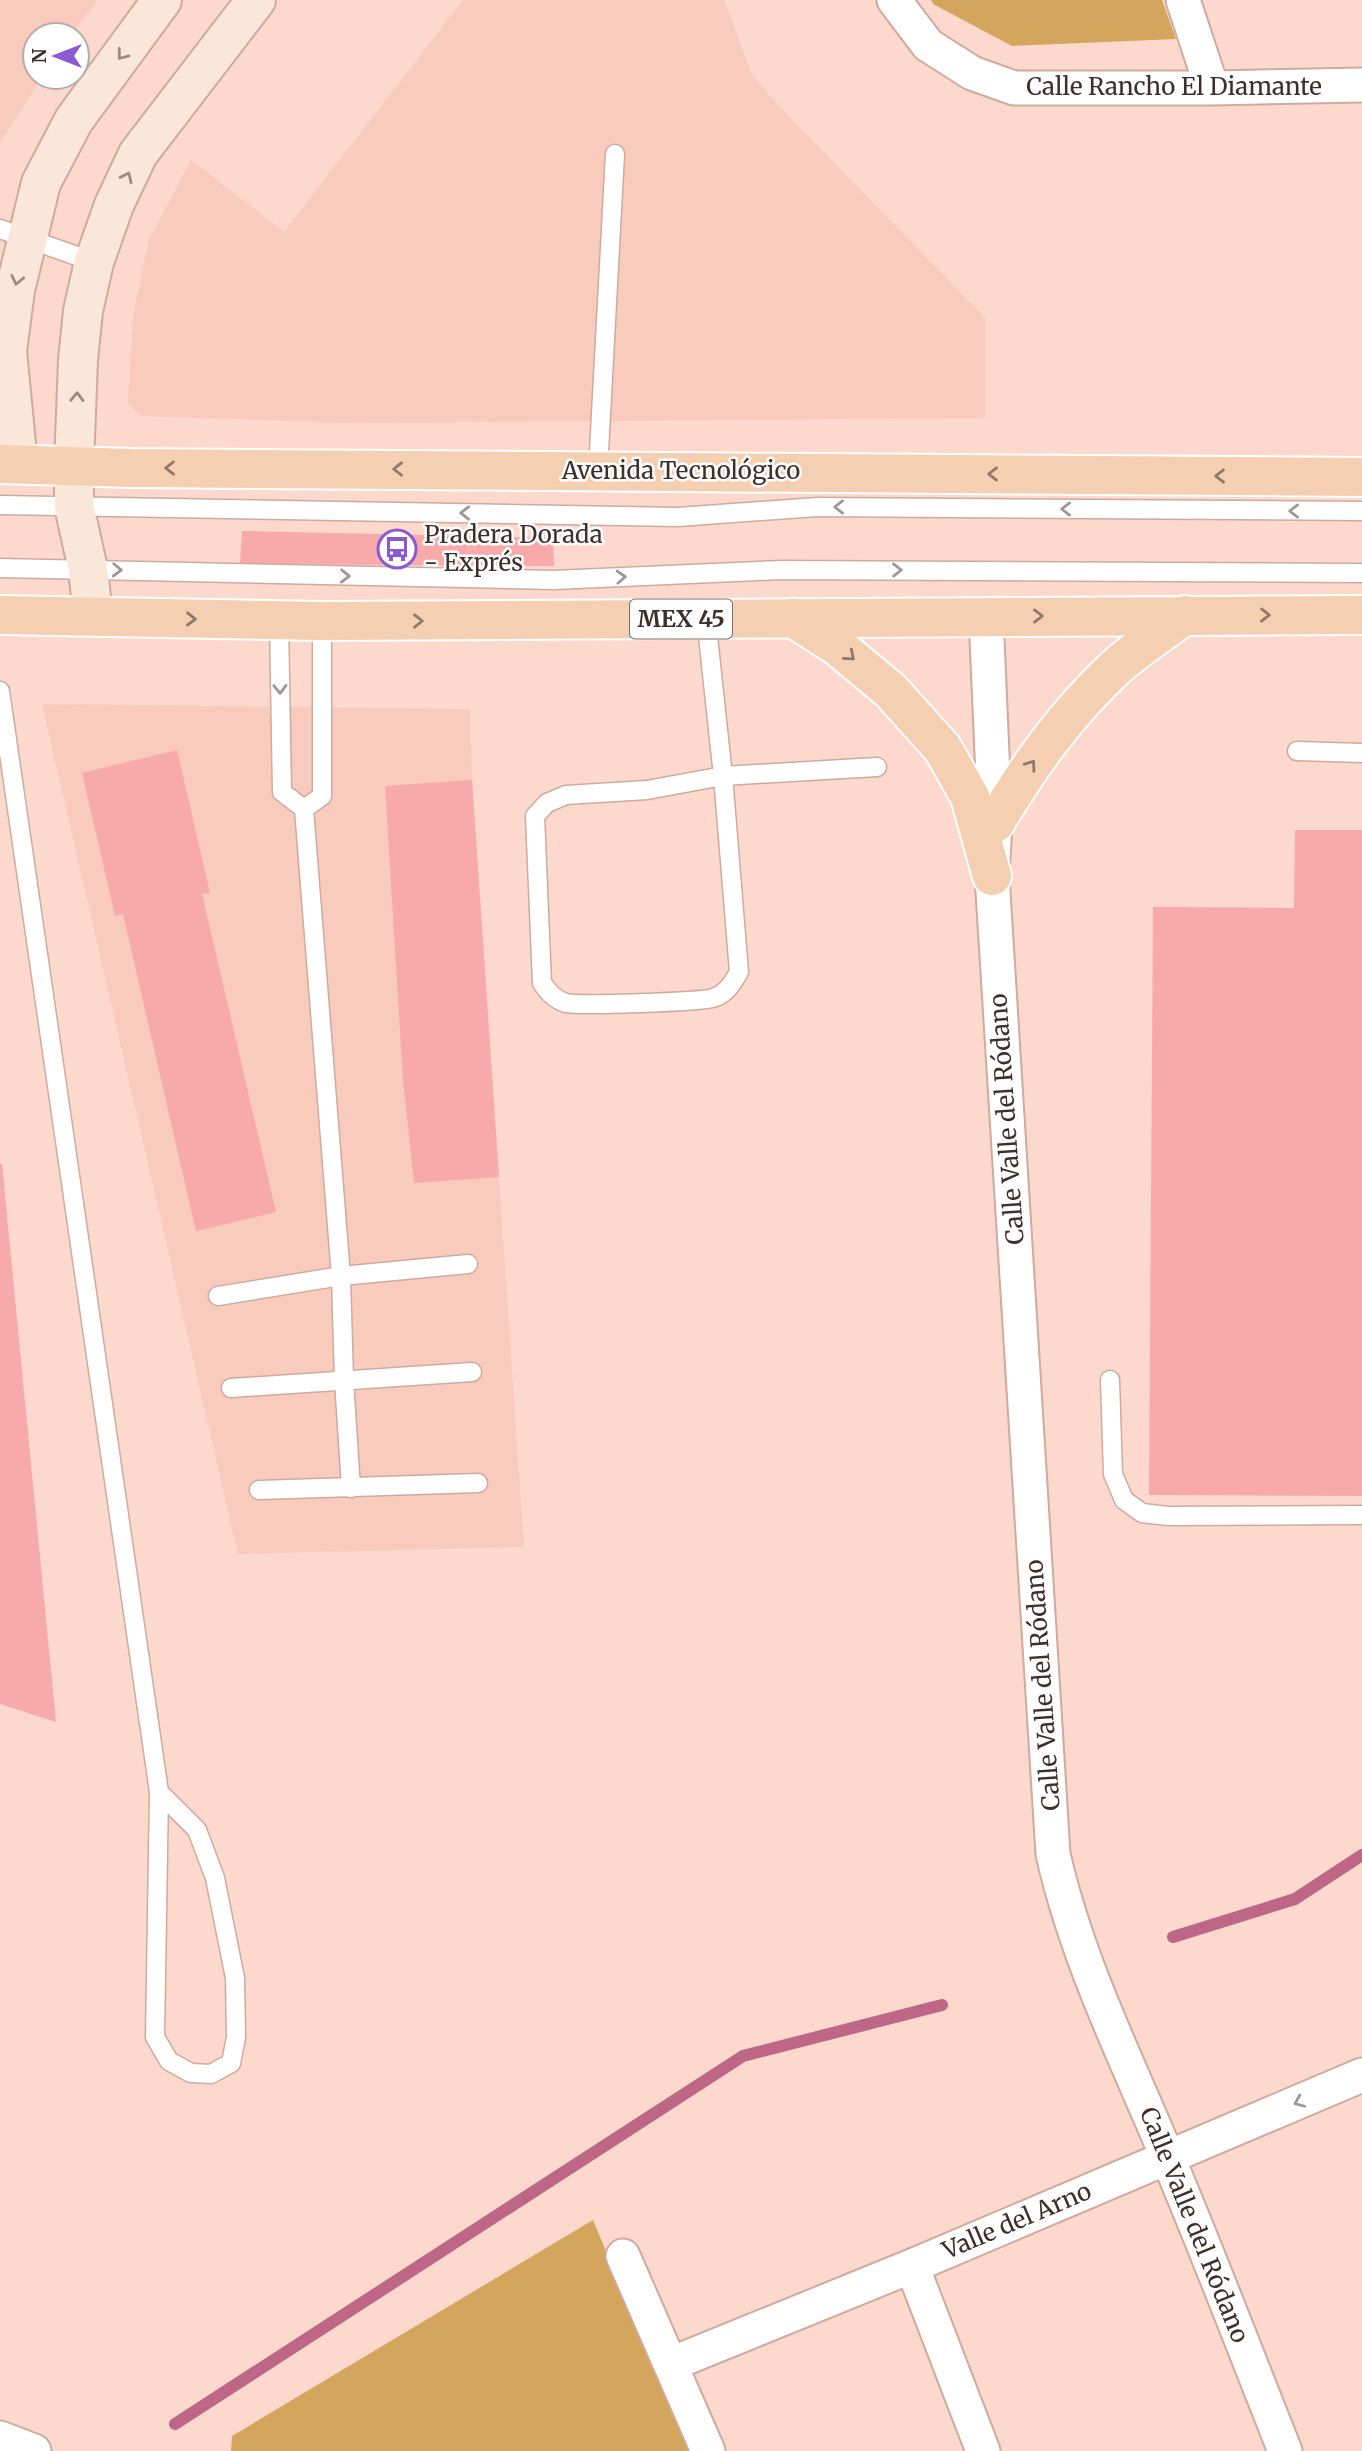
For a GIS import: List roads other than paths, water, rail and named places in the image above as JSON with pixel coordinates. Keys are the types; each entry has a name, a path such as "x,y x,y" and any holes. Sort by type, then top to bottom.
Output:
{"main road":[{"name":"Avenida Tecnológico","path":"9,464 144,468 1362,477"},
{"name":"MEX 45","path":"0,615 279,621 1362,615"},
{"path":"995,823 1028,768 1073,711 1118,665 1185,615"},
{"path":"793,618 837,646 891,691 943,749 970,797 992,876"}],"street":[{"path":"9,464 3,351 15,290 13,234 74,120 162,0"},
{"path":"93,615 88,569 74,506 74,465 78,360 83,311 94,261 114,205 138,154 256,0"},
{"name":"Calle Rancho El Diamante","path":"894,0 928,45 972,73 1014,88 1362,85"},
{"path":"1183,0 1212,88"},
{"name":"Calle Valle del Ródano","path":"986,616 995,823 992,876 1053,1854 1061,1891 1093,1985 1167,2157 1285,2451"},
{"name":"Valle del Arno","path":"671,2364 912,2266 1362,2076"},
{"path":"623,2256 708,2451"},
{"path":"912,2266 983,2451"},
{"path":"0,2438 34,2451"}],"lane":[{"path":"598,470 615,154"},
{"path":"13,234 94,261"},
{"path":"0,505 678,517 817,507 1362,511"},
{"path":"0,568 554,580 782,570 1362,573"},
{"path":"706,618 723,776 739,972 729,989 712,998 569,1004 553,998 542,983 535,816 547,803 566,795 648,790 723,776 877,767"},
{"path":"279,621 282,792 303,809 341,1276 351,1488"},
{"path":"303,809 321,796 321,621"},
{"path":"0,691 159,1792 155,2037 169,2061 191,2073 211,2074 231,2063 236,2037 235,1978 215,1878 197,1829 159,1792"},
{"path":"1297,751 1362,752"},
{"path":"218,1296 341,1276 468,1264"},
{"path":"231,1388 472,1371"},
{"path":"1111,1380 1112,1475 1124,1500 1142,1513 1168,1517 1362,1515"},
{"path":"258,1490 478,1483"}],"waterway":[{"path":"1173,1937 1295,1899 1362,1855"},
{"path":"175,2424 743,2056 942,2005"}],"place":[{"name":"Pradera Dorada - Exprés","path":"397,549"}]}
